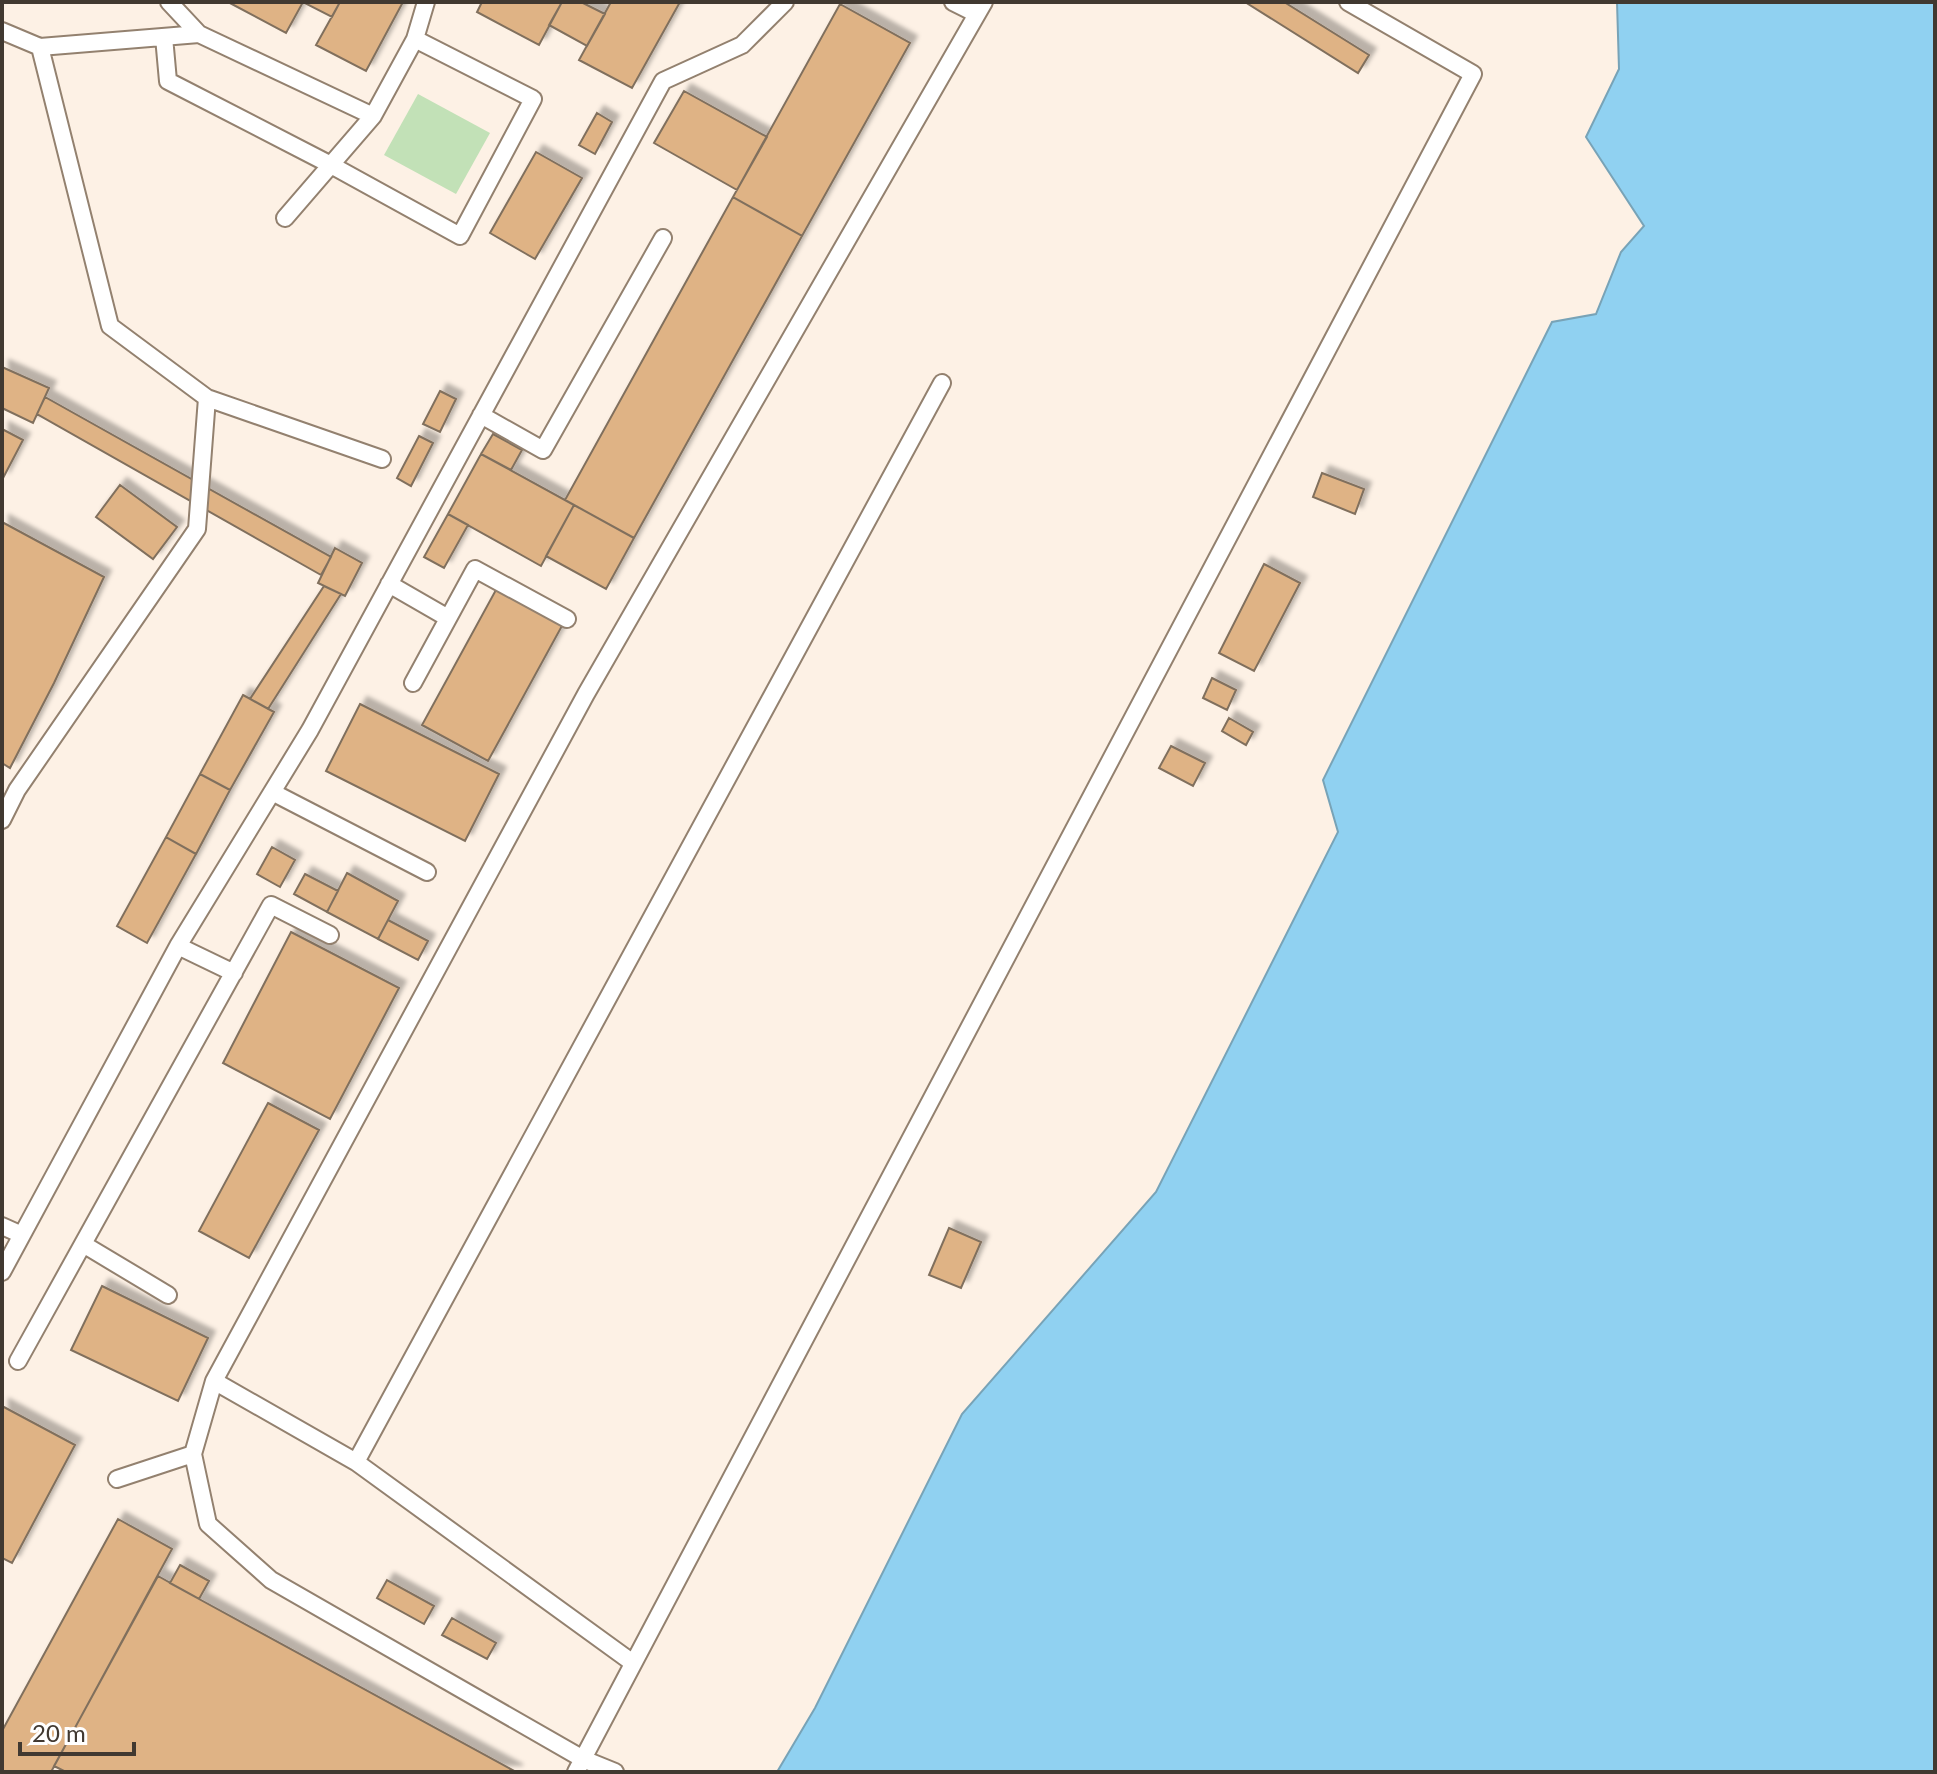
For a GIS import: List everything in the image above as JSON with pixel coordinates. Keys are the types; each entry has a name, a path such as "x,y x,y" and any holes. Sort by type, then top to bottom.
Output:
{"lane":[{"path":"169,2 199,34 373,116"},
{"path":"285,218 373,116 415,39 426,2"},
{"path":"2,1272 178,946 310,730 663,81 742,45 785,2"},
{"path":"615,1772 579,1766 271,1580 208,1524 193,1454 214,1381 586,694 981,8 953,2"},
{"path":"579,1766 1473,74 1348,2"},
{"path":"2,31 40,47 199,34"},
{"path":"164,37 168,81 460,236 533,99 415,39"},
{"path":"40,47 110,326 207,398 382,459"},
{"path":"481,415 543,450 663,238"},
{"path":"356,1462 942,383"},
{"path":"2,820 10,789 197,529 207,398"},
{"path":"413,683 475,569 567,619"},
{"path":"389,584 448,618"},
{"path":"272,792 427,872"},
{"path":"18,1361 271,905 330,935"},
{"path":"178,946 234,973"},
{"path":"2,1226 22,1235"},
{"path":"83,1244 168,1295"},
{"path":"214,1381 356,1462 633,1663"},
{"path":"117,1479 193,1454"}],"green space":[{"path":"418,94 490,133 456,194 384,155"}],"water":[{"path":"1617,2 1935,2 1935,1772 777,1772 815,1708 962,1414 1156,1192 1338,832 1323,780 1552,322 1596,314 1621,252 1644,226 1586,137 1619,69"}],"building":[{"path":"228,2 303,2 286,33"},
{"path":"303,2 340,2 332,17"},
{"path":"340,2 403,2 366,71 316,45"},
{"path":"482,2 562,2 539,45 477,12"},
{"path":"562,2 581,2 605,14 587,46 549,25"},
{"path":"611,2 680,2 632,88 579,60"},
{"path":"1245,2 1284,2 1369,55 1358,73"},
{"path":"840,4 910,43 802,236 733,197"},
{"path":"684,91 767,137 737,190 654,143"},
{"path":"597,113 612,122 595,154 579,145"},
{"path":"536,152 582,178 535,259 490,233"},
{"path":"733,197 802,236 634,538 565,500"},
{"path":"2,367 49,388 33,423 2,408"},
{"path":"440,391 456,399 440,432 423,424"},
{"path":"45,397 331,557 321,575 37,414"},
{"path":"2,429 23,440 2,480"},
{"path":"493,434 522,450 511,470 481,454"},
{"path":"419,436 433,443 411,486 397,478"},
{"path":"481,454 574,505 541,566 448,514"},
{"path":"1322,473 1364,489 1355,514 1313,497"},
{"path":"120,485 177,527 153,559 96,517"},
{"path":"574,505 634,538 606,589 546,556"},
{"path":"448,514 468,525 444,568 424,557"},
{"path":"2,522 104,577 10,768 2,763"},
{"path":"335,548 362,563 345,596 318,583"},
{"path":"1264,564 1300,583 1254,671 1219,653"},
{"path":"324,586 341,594 268,709 250,699"},
{"path":"497,588 563,624 488,761 422,725"},
{"path":"1212,678 1236,690 1227,710 1203,698"},
{"path":"243,695 274,712 230,790 200,774"},
{"path":"360,704 499,774 465,841 326,771"},
{"path":"1229,718 1253,732 1246,745 1222,731"},
{"path":"1171,746 1205,763 1193,786 1159,768"},
{"path":"200,774 230,790 196,854 166,837"},
{"path":"166,837 196,854 147,943 117,926"},
{"path":"272,847 295,860 280,887 257,874"},
{"path":"347,873 398,901 378,939 327,912"},
{"path":"305,874 338,891 327,912 294,894"},
{"path":"388,920 428,941 418,960 378,939"},
{"path":"291,932 399,988 330,1119 223,1063"},
{"path":"268,1103 319,1130 249,1258 199,1231"},
{"path":"949,1228 981,1242 961,1288 929,1275"},
{"path":"102,1286 208,1338 178,1401 71,1350"},
{"path":"2,1406 75,1445 12,1563 2,1558"},
{"path":"118,1519 172,1549 51,1772 4,1772 2,1731"},
{"path":"180,1565 209,1581 199,1599 170,1583"},
{"path":"158,1576 516,1772 66,1772 54,1766"},
{"path":"387,1580 434,1606 424,1624 377,1598"},
{"path":"452,1618 496,1643 487,1659 442,1635"}]}
